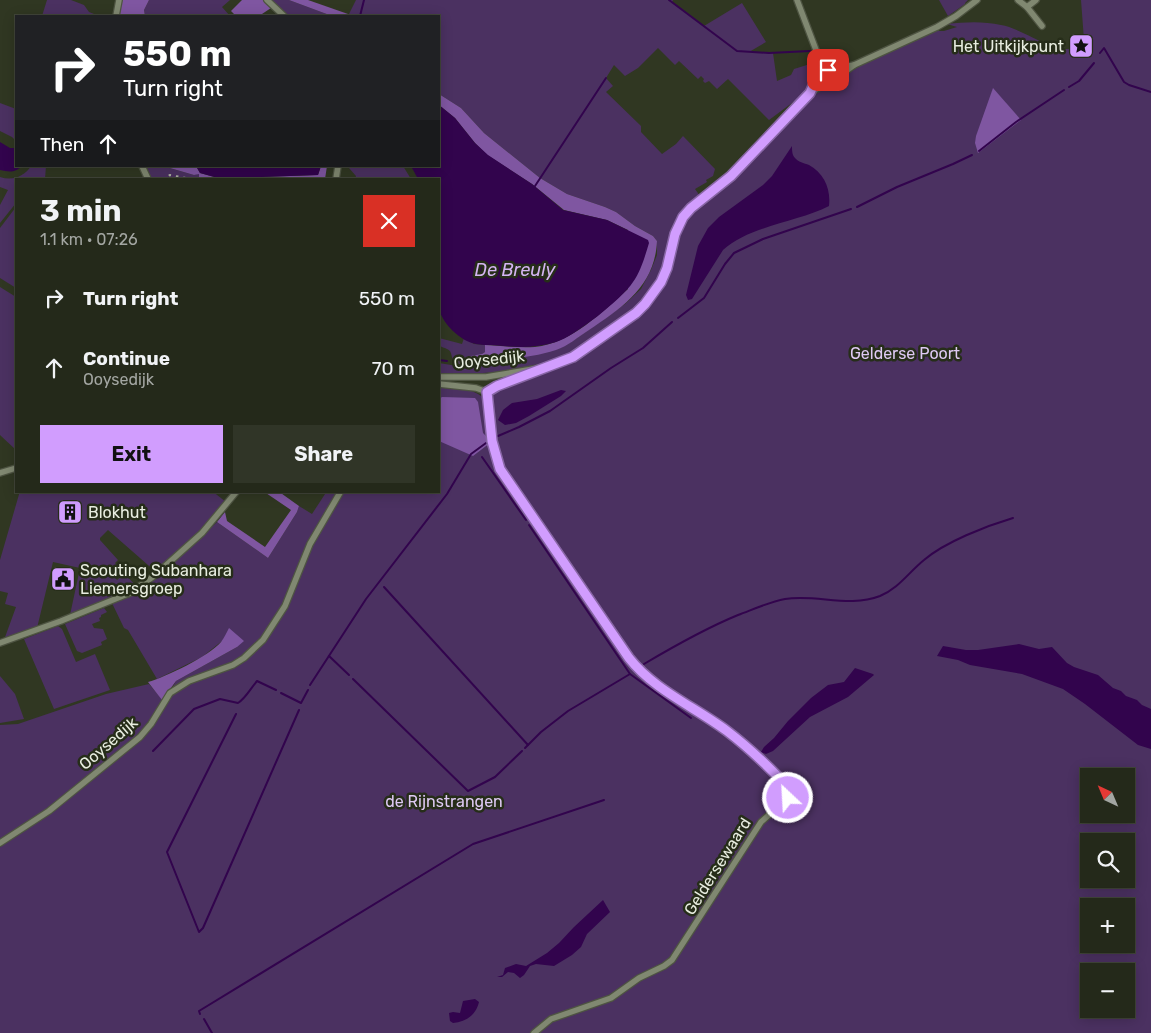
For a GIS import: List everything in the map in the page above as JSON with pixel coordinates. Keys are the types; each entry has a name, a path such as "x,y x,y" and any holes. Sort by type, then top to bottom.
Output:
{"street":[{"path":"116,15 119,0"},
{"path":"267,0 283,15"},
{"path":"797,0 824,71"},
{"path":"810,93 812,87 824,71 854,65 937,27 956,16 977,0"},
{"path":"1018,0 1027,7 1042,26"},
{"path":"1027,7 1036,0"},
{"name":"Ooysedijk","path":"440,379 486,377 545,367 573,357 625,322 645,304 661,282 667,268 675,234 683,217 691,208 742,165 810,93 854,65"},
{"path":"440,379 487,392 497,386 545,367"},
{"name":"Geldersewaard","path":"487,392 492,441 500,469 638,670 728,732 774,773 786,785 789,791 788,798 761,822 672,960 639,978 611,998 551,1020 534,1033"},
{"path":"0,474 15,468"},
{"path":"0,643 130,593 154,576 202,533 235,493"},
{"name":"Ooysedijk","path":"0,843 49,811 140,736 151,724 170,693 176,688 189,680 233,665 253,650 273,626 285,606 310,544 340,493"}],"green space":[{"path":"47,0 71,0 84,5 89,12 96,15 42,15"},
{"path":"149,0 230,0 222,7 229,15 145,15 144,10"},
{"path":"270,0 289,0 329,15 287,15"},
{"path":"356,0 673,0 672,2 704,26 742,3 766,42 749,52 773,53 777,81 791,75 794,69 810,64 815,56 820,72 804,94 769,120 728,79 717,89 709,81 705,83 701,76 698,79 679,61 675,65 658,48 638,68 625,76 614,65 606,78 613,86 606,92 641,126 641,132 662,154 676,144 683,136 715,169 713,176 706,180 707,182 695,189 700,196 685,209 677,221 671,237 666,263 656,287 634,312 572,355 526,368 472,374 440,374 440,363 457,366 504,360 557,349 571,342 625,304 641,289 657,255 657,241 653,236 616,212 567,194 540,178 484,133 461,108 440,95 440,15 348,15"},
{"path":"939,0 968,0 948,16"},
{"name":"Gelderse Poort","path":"1081,0 1151,0 1151,1033 0,1033 0,847 38,822 142,738 169,697 182,686 238,665 279,620 312,542 341,493 440,493 440,387 470,391 482,396 487,401 496,389 571,360 633,320 659,289 675,256 679,231 687,215 811,95 873,58 933,31 944,31 957,27 947,24 967,22 981,22 1009,27 1061,49 1075,47 1084,40"},
{"path":"0,103 15,109 15,140 0,131"},
{"path":"30,167 46,167 45,178 15,178 15,204 0,223 0,205 8,190 0,187 0,177 9,179 25,173"},
{"path":"146,167 166,167 194,175 200,173 199,178 152,178"},
{"path":"404,167 410,178 355,178 356,176 349,168"},
{"path":"15,208 15,287 0,278 0,228"},
{"path":"0,287 15,296 15,449 0,435"},
{"path":"440,338 462,344 464,338 474,344 485,345 485,352 479,356 460,358 454,363 447,349 440,346"},
{"path":"19,493 215,493 226,502 200,532 156,572 108,530 100,540 118,560 115,563 121,570 118,573 113,573 113,575 117,580 125,574 136,586 122,594 70,615 80,568 53,562 37,628 4,640 16,607 5,604 8,593 0,591 0,560"},
{"path":"326,493 337,493 276,618 257,644 239,659 191,677 173,688 139,734 44,812 0,841 0,725 18,724 106,694 149,684 162,699 176,681 237,647 222,641 202,657 157,679 128,630 124,628 112,603 121,600 146,585 217,522 268,558 299,506 312,514"},
{"path":"104,608 107,612 101,615 100,621 92,624 94,628 103,629 107,639 101,642 102,645 82,653 77,651 65,624"},
{"path":"58,626 62,629 76,662 95,654 110,690 54,709 24,639"},
{"path":"0,676 15,694 24,719 0,723"}],"shaded area":[{"path":"122,0 149,0 144,10 145,15 119,15"},
{"path":"242,0 263,0 271,8 260,15 235,15 231,11"},
{"path":"289,0 308,0 348,14 329,15"},
{"path":"993,88 1021,120 978,153 975,143 976,136"},
{"path":"440,95 461,108 484,133 540,178 567,194 616,212 653,236 657,241 655,257 650,271 644,283 635,294 614,313 560,348 535,355 471,365 454,363 460,358 482,354 485,352 485,345 535,347 561,339 586,325 628,289 628,230 607,220 564,210 532,184 487,155 455,118 440,106"},
{"path":"166,167 197,167 200,173 218,178 199,178 199,174 194,175"},
{"path":"321,167 327,167 325,178 230,178 318,175"},
{"path":"440,398 475,398 478,402 483,433 490,443 473,456 440,441"},
{"path":"266,493 281,493 299,506 268,558 217,522 225,512 227,521 265,547 291,510"},
{"path":"229,628 244,641 237,647 176,681 162,700 148,682 176,671 215,648"}],"water":[{"name":"De Breuly","path":"440,106 455,118 475,143 488,155 532,184 563,210 607,220 648,240 649,243 641,268 636,278 619,298 598,316 556,342 532,347 515,347 470,342 458,336 448,326 440,312 440,178 417,178 412,167 440,167"},
{"path":"0,142 10,148 15,148 15,167 20,167 12,171 0,170"},
{"path":"792,146 796,159 819,172 828,188 829,206 817,212 746,235 734,242 723,250 692,299 688,300 686,295 698,246 708,228 719,217 763,185 772,176"},
{"path":"197,167 321,167 318,175 218,178 200,173"},
{"path":"561,390 566,391 561,396 516,423 505,425 498,420 503,410 512,403 537,399"},
{"path":"1019,644 1039,649 1052,647 1067,663 1098,675 1113,688 1151,709 1151,749 1138,745 1063,689 1022,674 970,665 958,660 937,656 943,646 978,650"},
{"path":"855,668 874,675 848,697 810,717 773,751 766,754 761,752 811,698 828,685 844,682"},
{"path":"603,900 610,912 587,934 581,947 572,955 554,966 536,964 530,966 520,978 514,973 508,972 502,977 497,977 503,975 505,968 516,964 526,966 547,953"},
{"path":"475,999 479,1002 478,1007 470,1017 453,1023 450,1021 449,1013 460,1013 463,1001"}],"waterway":[{"path":"360,15 364,0"},
{"path":"669,0 737,51 769,53 810,51"},
{"path":"1100,53 1104,48 1124,82 1151,92"},
{"path":"1069,87 1079,81 1094,63"},
{"path":"535,186 606,78"},
{"path":"979,151 1016,122 1064,90"},
{"path":"857,207 897,187 972,155"},
{"path":"678,318 704,298 734,253 763,239 851,209"},
{"path":"498,436 550,411 643,348 672,322"},
{"path":"440,360 447,361"},
{"path":"310,685 366,599 447,494 471,454 486,443"},
{"path":"482,457 526,520"},
{"path":"644,664 713,626 773,602 797,598 857,601 880,596 893,589 924,560 943,547 991,525 1013,518"},
{"path":"525,748 541,732 568,711 630,674 529,525"},
{"path":"384,587 528,745"},
{"path":"329,656 349,675"},
{"path":"630,674 691,718"},
{"path":"353,679 468,791 495,777 522,751"},
{"path":"153,751 194,709 220,699 238,703 257,681 276,690"},
{"path":"281,693 301,703 308,690"},
{"path":"236,714 167,852 199,932 203,928 299,710"},
{"path":"200,1014 199,1011 473,844 604,800"},
{"path":"204,1019 212,1033"}],"railway":[{"path":"164,178 170,175 186,178"}],"place":[{"name":"Het Uitkijkpunt","path":"1081,46"},
{"name":"Blokhut","path":"70,512"},
{"name":"Scouting Subanhara Liemersgroep","path":"63,579"}],"route":[{"path":"788,798 789,791 786,785 728,732 650,680 638,670 629,658 500,469 492,441 487,392 497,386 573,357 636,313 661,282 667,268 675,234 683,217 748,160 810,93 812,87 824,71 828,70"}],"park label":[{"name":"de Rijnstrangen","path":"444,801"}]}
